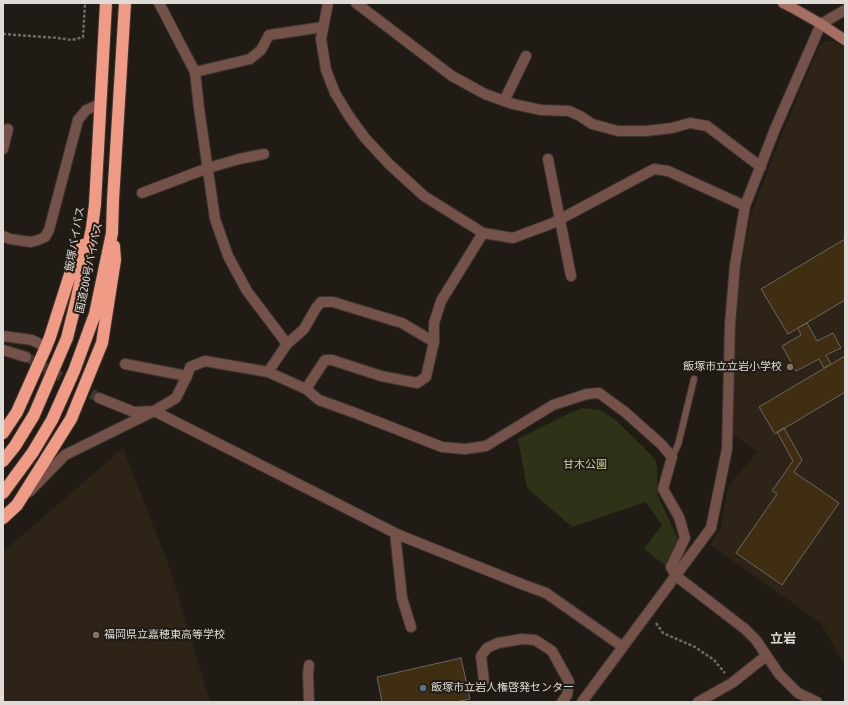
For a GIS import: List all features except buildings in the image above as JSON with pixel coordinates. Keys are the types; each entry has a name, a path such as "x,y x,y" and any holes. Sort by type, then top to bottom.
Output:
{"highway":[{"name":"飯塚バイパス","path":"3,461 15,446 34,415 67,338 76,302 92,228 95,204 106,3"},
{"name":"国道200号バイパス","path":"3,493 33,452 52,420 74,371 94,314 112,233 125,3"},
{"path":"3,433 17,412 46,347 74,265 92,228"},
{"path":"3,518 17,505 71,419 102,343 115,260 112,233"}],"street":[{"path":"159,3 195,72 215,219 228,256 247,291 287,344"},
{"path":"328,3 321,39 326,70 335,93 365,138 389,164 424,196 483,233 513,238 559,220 654,169 668,171 745,206"},
{"path":"356,3 452,76 485,94 513,104 541,110 569,111 592,124 618,131 646,132 672,128 690,123 707,126 761,167"},
{"path":"783,3 821,24 845,40"},
{"path":"582,702 711,528 726,449 730,324 734,272 745,206 775,129 821,24 845,10"},
{"path":"195,72 250,59 261,50 269,35 323,27"},
{"path":"504,101 526,56"},
{"path":"3,236 10,239 31,242 45,237 49,230 78,120 86,110 100,104"},
{"path":"3,149 8,129"},
{"path":"142,194 208,168 239,159 264,154"},
{"path":"548,159 571,276"},
{"path":"306,389 325,360 332,360 381,376 417,383 426,378 434,342 434,323 441,301 483,233"},
{"path":"268,372 287,344 304,329 321,302 333,302 402,323 434,342"},
{"path":"3,336 32,340 46,347"},
{"path":"3,350 26,357"},
{"path":"17,505 65,456 154,411 176,398 190,367 205,361 268,372 306,389 318,400 442,447 465,450 486,446 553,405 587,394 599,393 625,412 662,445 672,457 663,489 679,517 685,538 671,567 676,576 745,629 756,640 779,674 798,692 817,702"},
{"path":"125,364 187,376"},
{"path":"99,398 134,412 154,411 395,533 546,593 623,647"},
{"path":"395,533 402,598 410,627"},
{"path":"484,681 482,656 488,648 498,643 522,638 535,640 552,651 569,682 567,695 562,702"},
{"path":"698,702 732,683 766,656"},
{"path":"309,665 309,702"}],"lane":[{"path":"672,457 678,445 694,379"}],"path":[{"path":"3,34 72,40 83,37 85,3"},
{"path":"649,613 663,633 695,647 714,660 732,683"}],"shaded area":[{"name":"飯塚市立立岩小学校","path":"826,41 835,41 845,48 845,667 821,623 710,545 721,527 728,487 757,452 732,433 737,300 745,244 751,215 781,136 819,47"},
{"name":"福岡県立嘉穂東高等学校","path":"123,448 170,569 210,702 3,702 3,552"}],"green space":[{"name":"甘木公園","path":"583,408 600,410 617,421 655,459 657,467 657,494 679,541 666,566 644,549 662,525 646,502 572,527 527,488 518,439 563,416"}],"tunnel":[{"path":"26,357 99,398"}],"place":[{"name":"飯塚市立立岩小学校","path":"790,367"},
{"name":"福岡県立嘉穂東高等学校","path":"96,635"},
{"name":"飯塚市立岩人権啓発センター","path":"423,688"}],"district":[{"name":"立岩","path":"783,639"}]}
